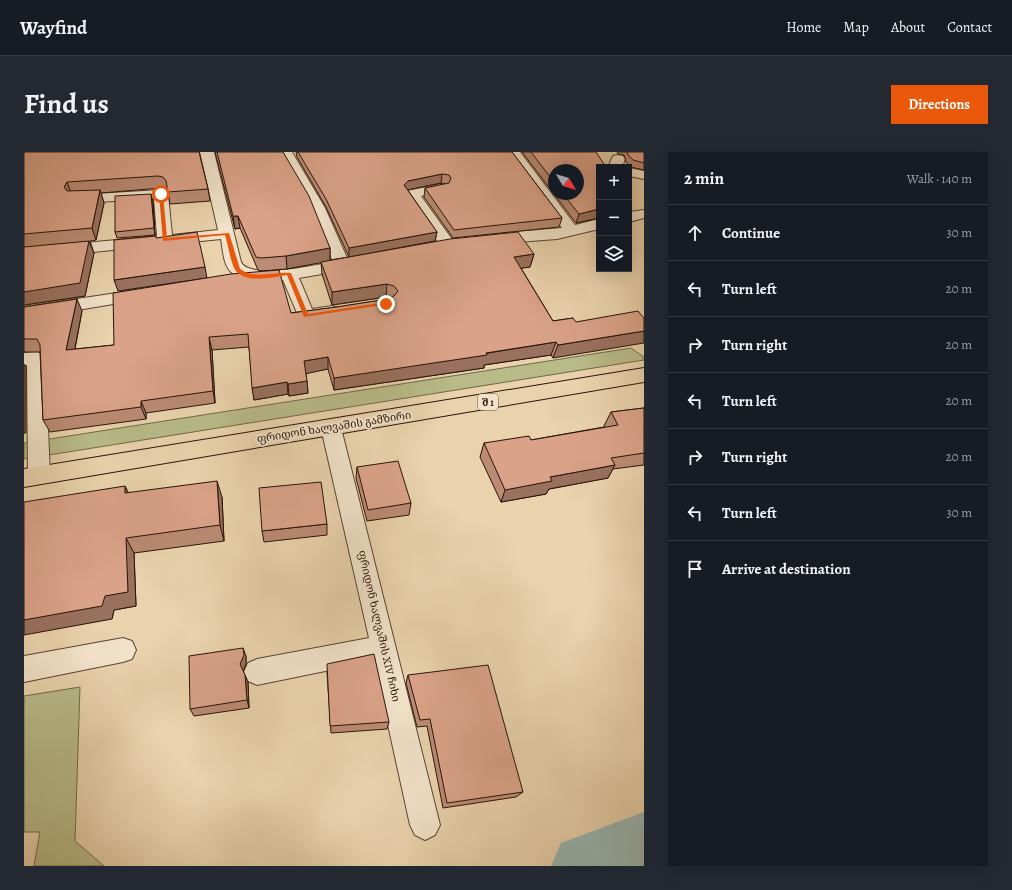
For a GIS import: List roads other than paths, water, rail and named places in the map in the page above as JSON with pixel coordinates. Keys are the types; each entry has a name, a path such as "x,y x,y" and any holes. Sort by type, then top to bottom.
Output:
{"highway":[{"name":"ფრიდონ ხალვაშის გამზირი","path":"31,477 644,375"}],"street":[{"path":"208,152 227,234 238,270 243,274 256,277"},
{"path":"286,152 318,208 342,266"},
{"path":"513,152 572,231"},
{"path":"632,173 644,175"},
{"path":"441,188 412,194 448,245"},
{"path":"76,199 161,194 164,240"},
{"path":"632,216 644,214"},
{"path":"479,241 572,231 596,225"},
{"path":"24,254 227,234"},
{"path":"225,282 342,266 364,261"},
{"path":"289,274 306,316 350,309"},
{"path":"24,313 155,293"},
{"path":"24,359 36,358 31,477"},
{"name":"ფრიდონ ხალვაშის XIV ჩიხი","path":"331,428 384,646 425,825"},
{"path":"257,672 384,646"},
{"path":"24,669 123,650"}],"waterway":[{"path":"584,866 644,844"}]}
